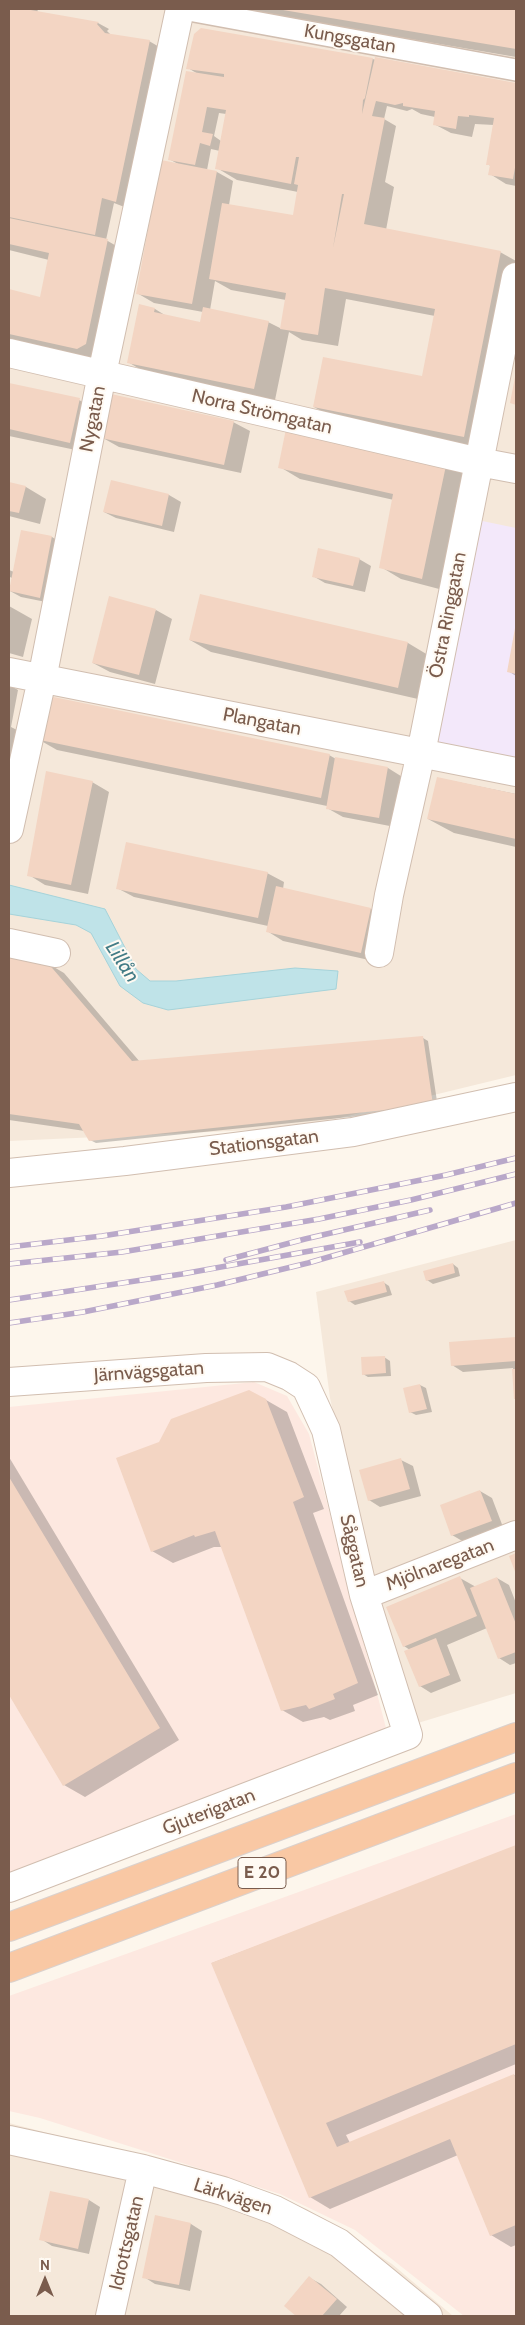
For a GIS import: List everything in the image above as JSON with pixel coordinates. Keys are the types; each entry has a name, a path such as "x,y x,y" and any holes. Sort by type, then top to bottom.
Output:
{"highway":[{"name":"E 20","path":"9,1926 516,1737"},
{"name":"E 20","path":"9,1968 516,1777"}],"street":[{"name":"Kungsgatan","path":"181,9 516,70"},
{"name":"Nygatan","path":"9,829 42,679 102,374 181,9"},
{"name":"Östra Ringgatan","path":"379,953 389,895 420,753 516,277"},
{"name":"Norra Strömgatan","path":"9,354 516,469"},
{"name":"Plangatan","path":"9,672 516,772"},
{"path":"9,944 56,953"},
{"name":"Stationsgatan","path":"9,1173 124,1161 353,1132 516,1097"},
{"name":"Järnvägsgatan","path":"9,1382 206,1368 267,1367 288,1376"},
{"name":"Såggatan","path":"288,1376 306,1387 326,1430 364,1595 408,1735"},
{"name":"Mjölnaregatan","path":"364,1595 516,1535"},
{"name":"Gjuterigatan","path":"9,1888 408,1735"},
{"name":"Lärkvägen","path":"9,2140 143,2169 223,2191 275,2210 339,2243 428,2316"},
{"name":"Idrottsgatan","path":"110,2316 143,2169"}],"shaded area":[{"path":"9,9 516,9 516,1075 298,1128 9,1141"},
{"path":"463,517 516,528 516,784 415,763"},
{"path":"516,1240 516,1693 418,1723 390,1653 361,1535 330,1398 316,1292"},
{"path":"254,1382 287,1396 309,1434 386,1728 9,1874 9,1407"},
{"path":"516,1814 516,2316 464,2316 355,2230 280,2194 40,2118 9,2111 9,1996"},
{"path":"9,2123 198,2172 307,2209 392,2264 453,2316 9,2316"}],"water":[{"name":"Lillån","path":"9,885 105,909 136,969 150,981 176,981 295,968 338,971 336,989 168,1010 143,1003 120,986 91,933 76,925 9,914"}],"building":[{"path":"9,9 25,9 99,22 97,24 105,33 150,40 116,202 102,198 95,235 9,217"},
{"path":"516,9 516,49 283,10"},
{"path":"201,28 373,58 363,100 362,114 375,57 516,83 516,162 513,179 488,175 490,165 486,165 494,118 469,115 469,117 458,116 456,129 433,125 435,111 403,106 403,103 395,105 376,101 372,116 385,118 364,224 501,251 464,437 313,407 323,357 422,376 435,309 325,288 318,335 280,329 286,293 209,279 222,203 293,215 298,185 294,184 299,157 296,157 291,184 215,169 226,110 207,107 202,132 213,134 210,146 200,143 195,165 168,160 186,71 224,77 224,74 186,69 194,34","holes":["342,194 344,194 333,248"]},
{"path":"161,160 217,171 192,304 136,294"},
{"path":"9,218 108,239 86,344 77,349 9,334 9,289 40,297 49,253 9,244"},
{"path":"139,304 155,308 154,312 200,322 203,307 269,321 254,389 127,363"},
{"path":"516,377 516,405 510,403"},
{"path":"9,383 80,398 70,443 9,429"},
{"path":"111,394 234,421 224,465 101,438"},
{"path":"287,424 448,456 422,579 379,568 393,494 278,468"},
{"path":"111,480 169,494 162,526 103,512"},
{"path":"9,482 26,486 19,513 9,511"},
{"path":"21,530 52,536 40,598 9,591"},
{"path":"318,548 360,558 353,586 312,577"},
{"path":"200,594 408,642 398,688 189,640"},
{"path":"109,596 156,609 139,675 92,663"},
{"path":"516,628 516,674 507,672"},
{"path":"44,695 330,754 321,798 35,739"},
{"path":"335,757 388,767 379,818 326,809"},
{"path":"46,771 93,781 71,885 27,876"},
{"path":"437,777 516,794 516,839 427,819"},
{"path":"126,842 268,872 258,918 116,889"},
{"path":"276,886 371,908 361,953 266,932"},
{"path":"9,956 47,962 132,1061 423,1036 433,1105 89,1141 79,1124 9,1114"},
{"path":"453,1263 455,1273 426,1281 423,1271"},
{"path":"384,1281 387,1292 348,1302 344,1291"},
{"path":"516,1337 516,1361 451,1366 449,1342"},
{"path":"385,1356 386,1373 362,1375 361,1357"},
{"path":"512,1369 516,1369 516,1399 514,1399"},
{"path":"420,1384 427,1409 409,1413 403,1388"},
{"path":"249,1390 266,1399 304,1497 293,1502 358,1683 333,1694 335,1699 309,1709 306,1705 281,1711 215,1531 195,1537 194,1535 151,1552 116,1458 159,1442 171,1419"},
{"path":"401,1458 410,1489 368,1501 359,1470"},
{"path":"9,1477 160,1728 63,1786 9,1695"},
{"path":"480,1490 492,1521 451,1536 440,1505"},
{"path":"516,1553 516,1574 509,1556"},
{"path":"460,1576 477,1616 403,1647 386,1607"},
{"path":"497,1577 516,1624 516,1652 498,1659 470,1588"},
{"path":"436,1638 450,1675 419,1687 404,1651"},
{"path":"516,1845 516,2044 326,2123 337,2147 514,2074 516,2079 516,2225 490,2236 450,2139 309,2198 211,1963"},
{"path":"50,2191 89,2199 78,2249 39,2240"},
{"path":"155,2215 191,2223 179,2285 142,2278"},
{"path":"309,2276 337,2299 322,2316 296,2316 284,2306"}],"railway":[{"path":"9,1247 102,1236 286,1207 446,1175 516,1158"},
{"path":"9,1264 122,1252 319,1219 411,1200 516,1174"},
{"path":"9,1323 83,1312 217,1285 308,1263 516,1203"},
{"path":"226,1260 305,1239 430,1210"},
{"path":"9,1300 182,1274 360,1242"}]}
